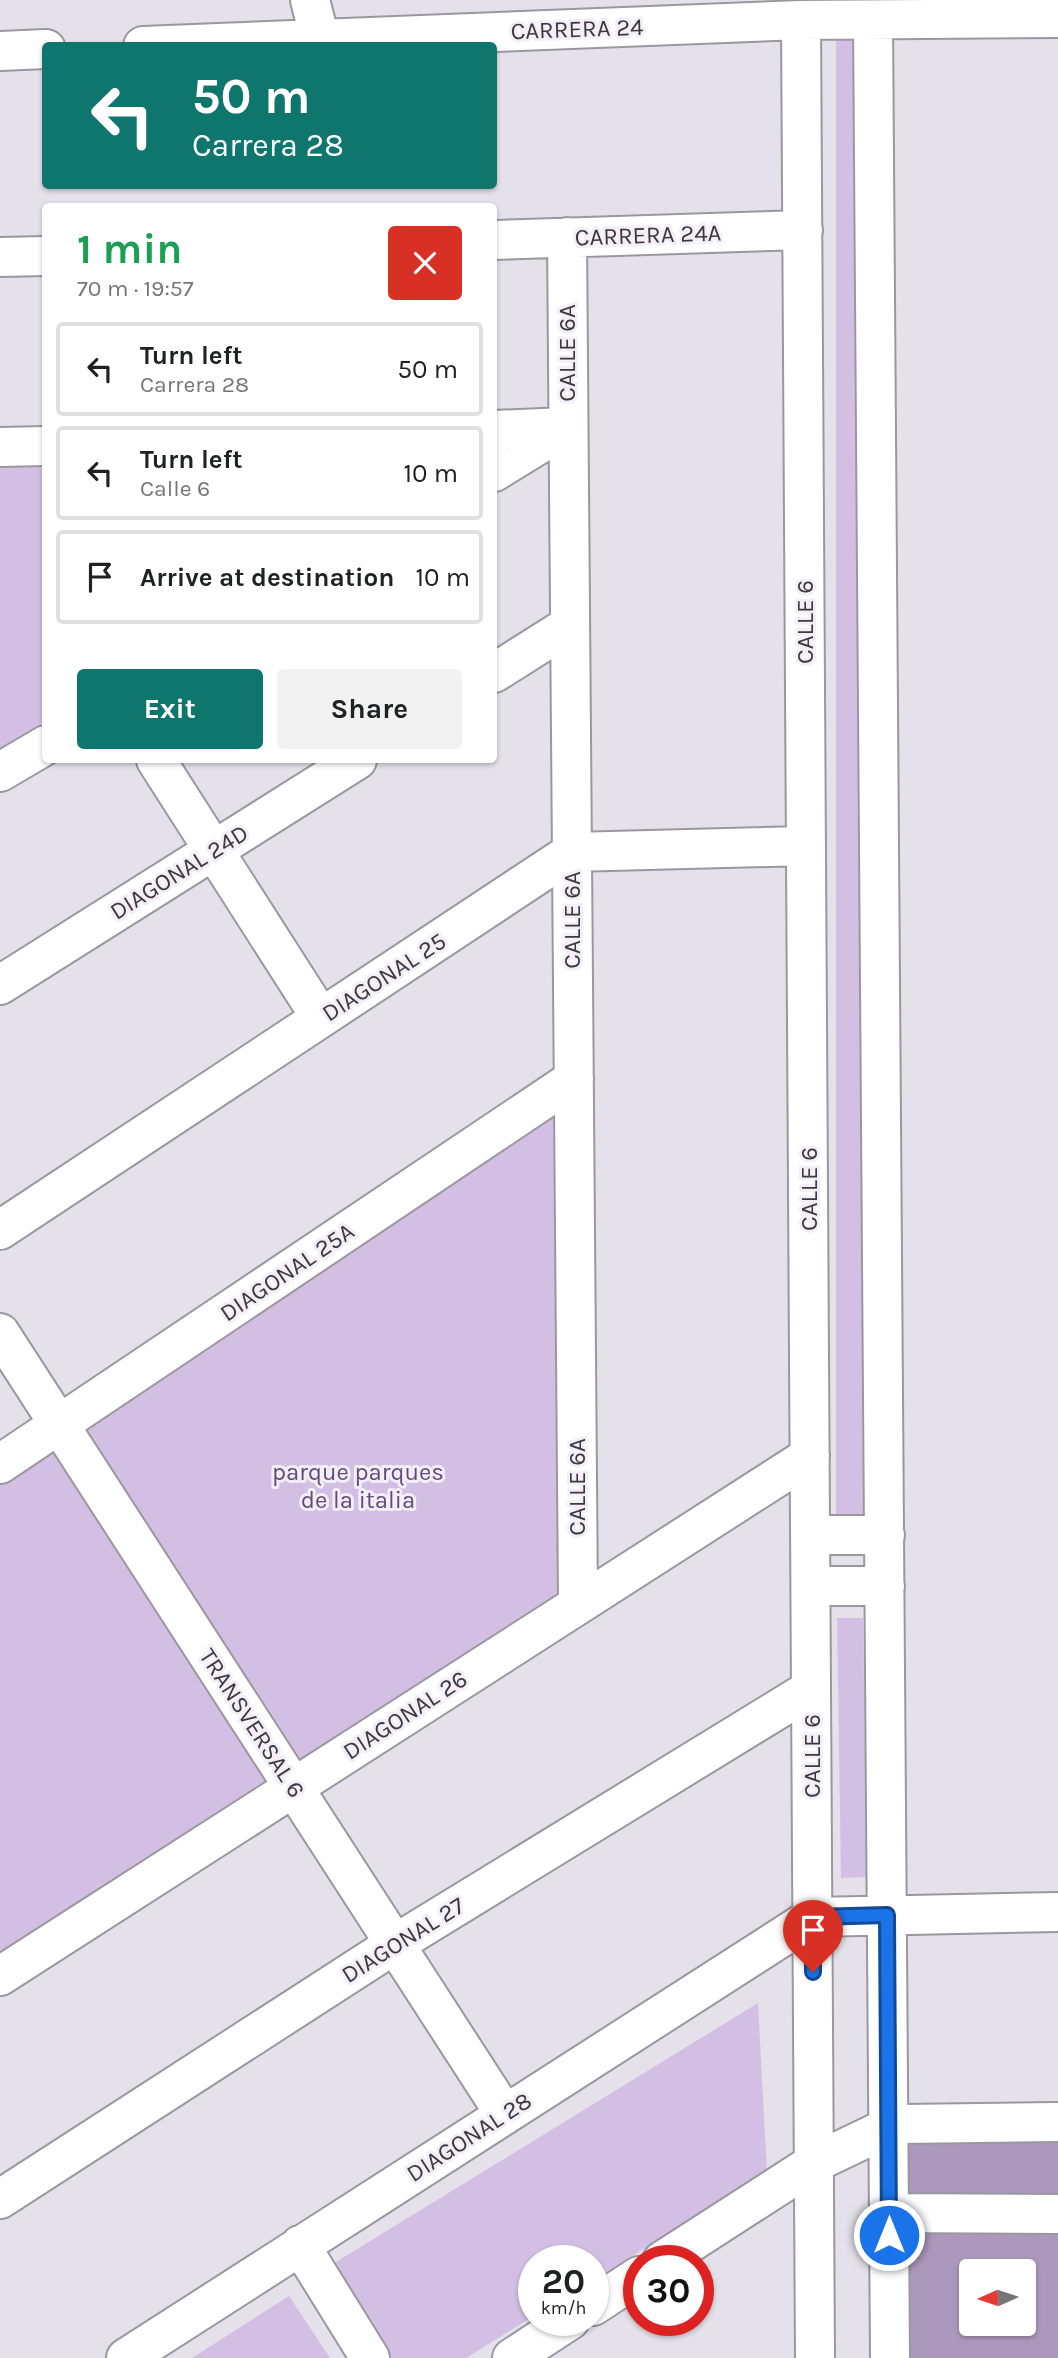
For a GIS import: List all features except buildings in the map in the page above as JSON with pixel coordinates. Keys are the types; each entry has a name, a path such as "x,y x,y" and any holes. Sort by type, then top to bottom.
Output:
{"street":[{"path":"310,0 320,39"},
{"name":"CARRERA 24","path":"244,42 801,20 1058,19"},
{"name":"CALLE 6","path":"801,20 815,2358"},
{"path":"873,21 890,2358"},
{"path":"0,51 42,49"},
{"name":"CARRERA 24A","path":"497,240 803,230"},
{"name":"CALLE 6A","path":"567,237 578,1603"},
{"path":"0,257 42,256"},
{"path":"497,430 567,427"},
{"path":"497,470 567,427"},
{"path":"0,447 42,446"},
{"path":"497,671 570,625"},
{"path":"0,772 42,747"},
{"path":"158,763 321,1018"},
{"name":"DIAGONAL 24D","path":"0,985 352,763"},
{"path":"572,852 806,846"},
{"name":"DIAGONAL 25","path":"0,1230 572,852"},
{"name":"DIAGONAL 25A","path":"0,1464 574,1079"},
{"name":"TRANSVERSAL 6","path":"0,1333 505,2113"},
{"name":"DIAGONAL 26","path":"0,1976 810,1456"},
{"path":"811,1535 885,1535"},
{"path":"811,1586 885,1586"},
{"name":"DIAGONAL 27","path":"0,2199 395,1944 811,1689"},
{"path":"813,1917 1058,1912"},
{"name":"DIAGONAL 28","path":"126,2358 813,1917"},
{"path":"687,2245 814,2163 888,2127 902,2124 1058,2122"},
{"path":"889,2213 1058,2214"},
{"path":"300,2245 370,2358"},
{"path":"512,2358 546,2336"}],"green space":[{"path":"836,37 862,37 863,1518 836,1518"},
{"path":"42,446 42,746 0,772 0,447"},
{"name":"parque parques de la italia","path":"574,1079 578,1603 0,1976 0,1464"},
{"path":"837,1618 863,1618 867,1877 841,1878"},
{"path":"758,2003 767,2173 650,2245 623,2245 623,2262 609,2270 609,2245 518,2245 518,2326 466,2358 390,2358 331,2265"},
{"path":"289,2296 330,2358 192,2358"}],"shaded area":[{"path":"902,2139 1058,2139 1058,2358 896,2358"}],"route":[{"path":"813,1972 813,1917 887,1915 889,2235"}]}
